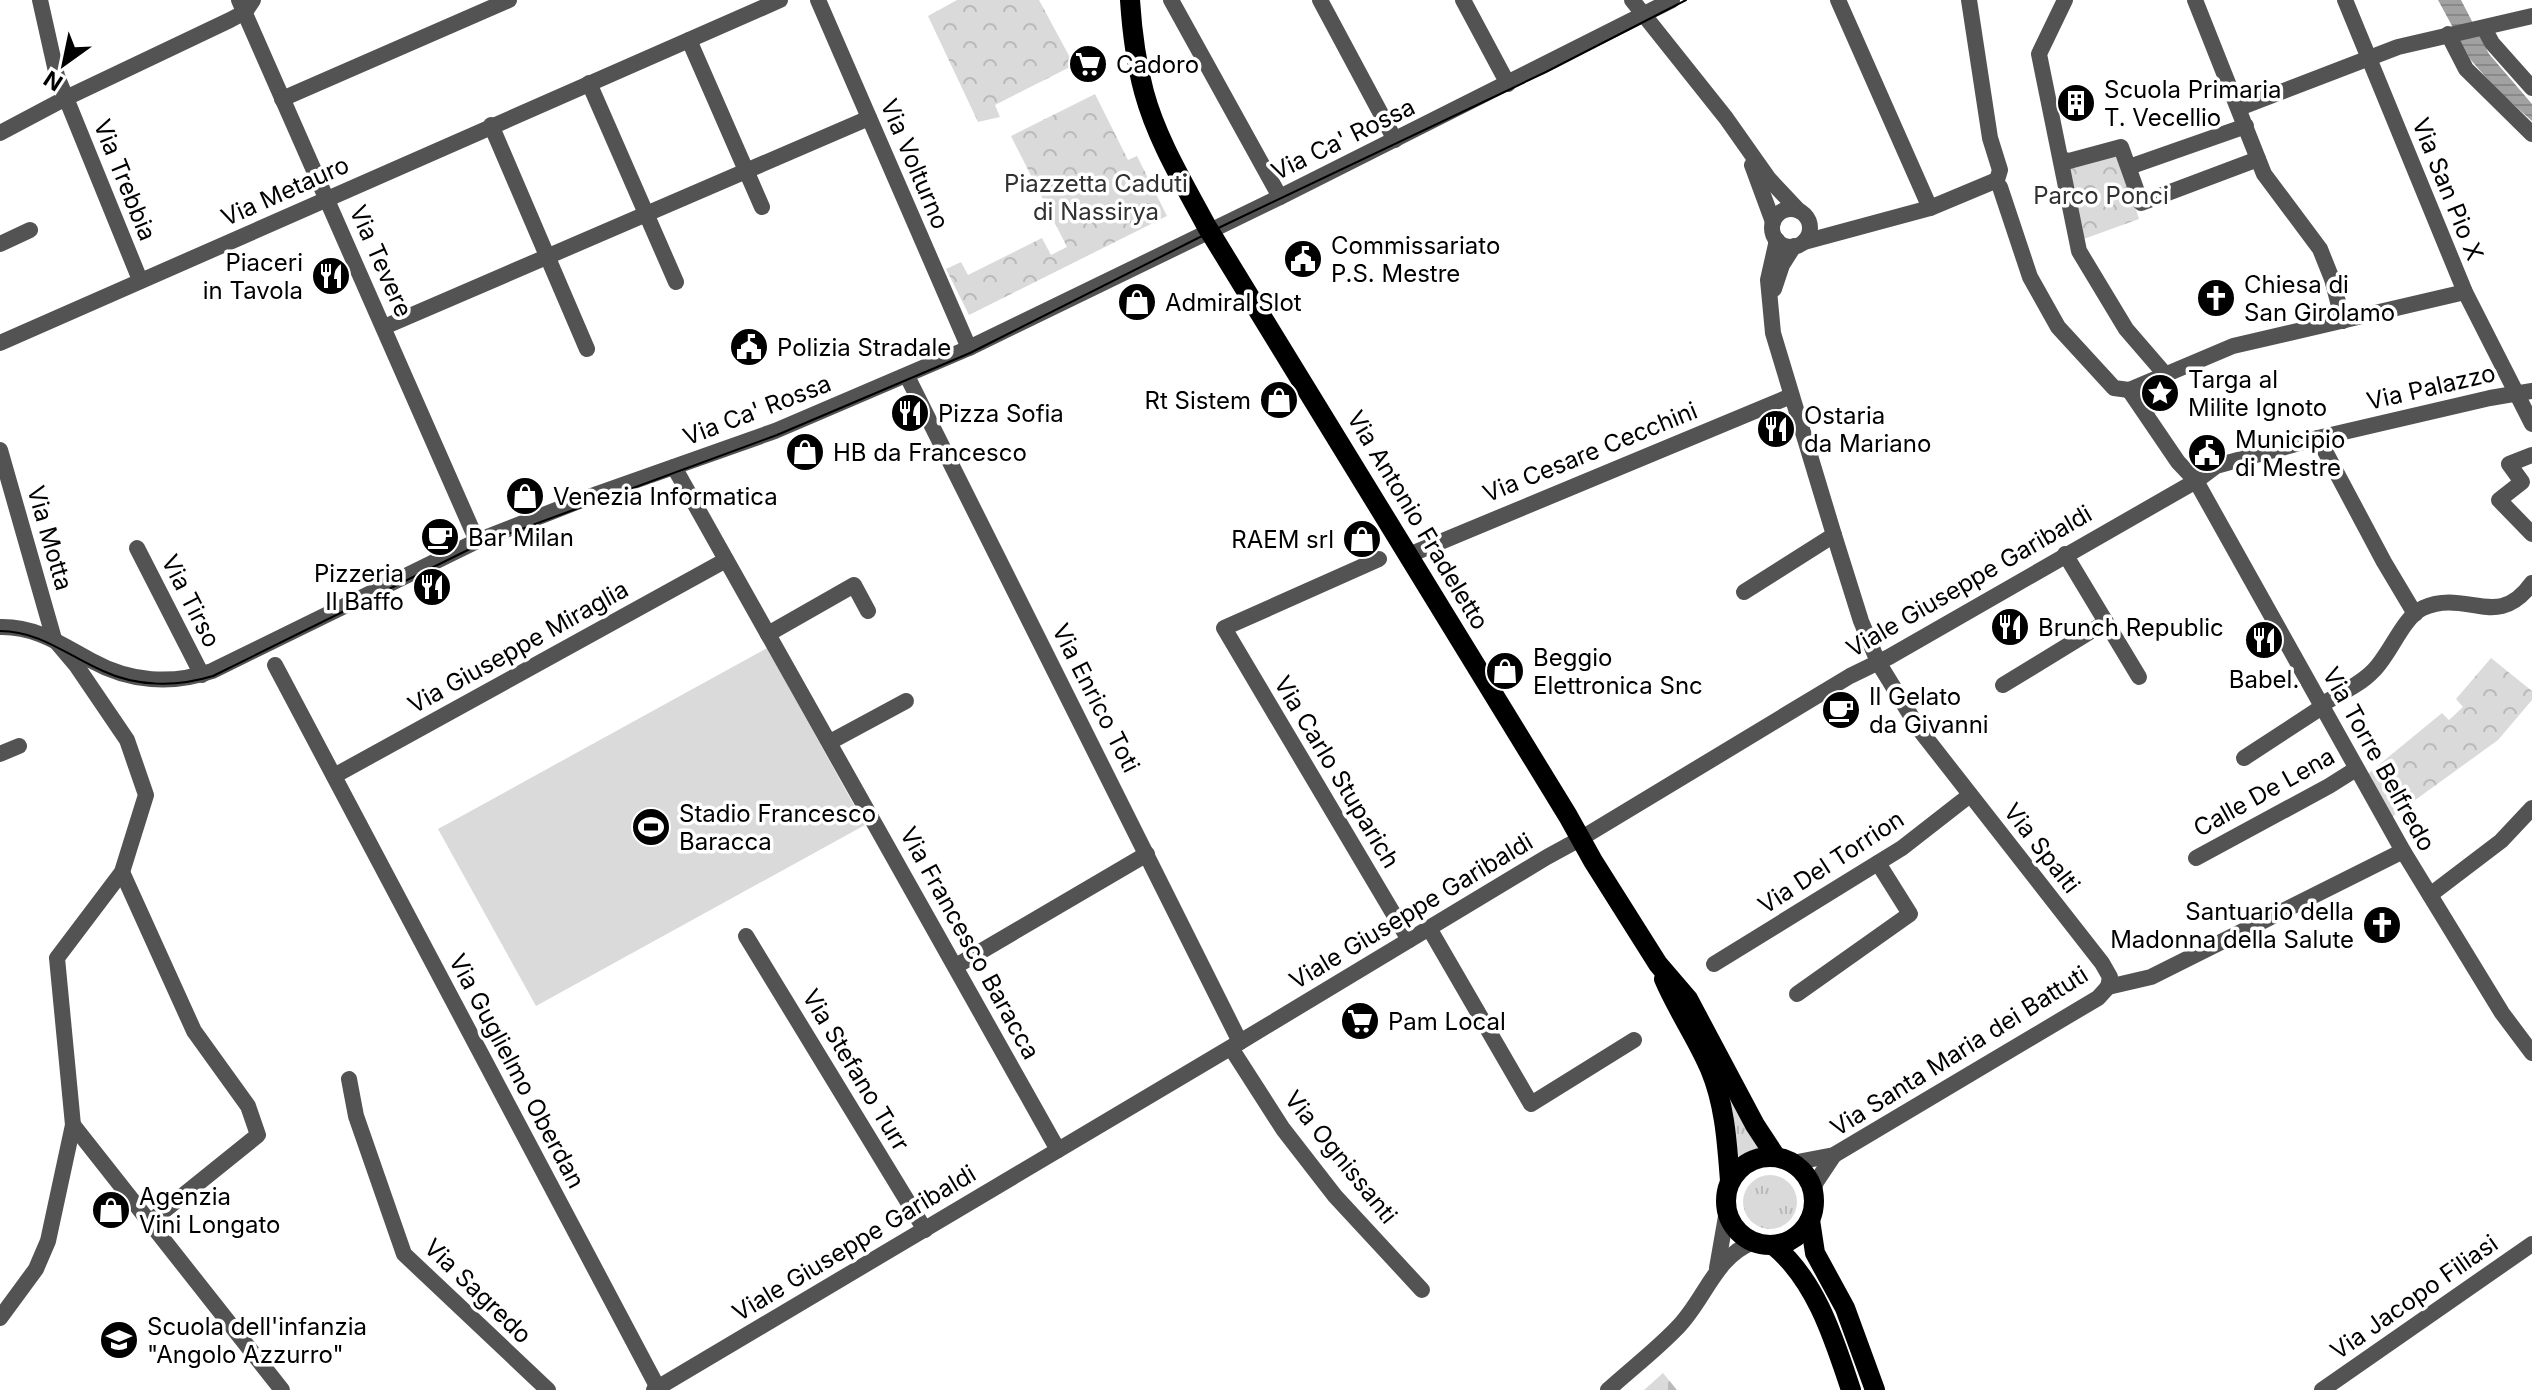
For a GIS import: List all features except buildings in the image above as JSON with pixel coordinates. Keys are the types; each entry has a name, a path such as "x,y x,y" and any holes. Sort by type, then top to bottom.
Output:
{"main road":[{"name":"Via Antonio Fradeletto","path":"1130,0 1133,39 1144,93 1162,140 1209,230 1658,964"},
{"path":"1658,964 1688,999 1755,1125 1784,1160 1802,1171 1813,1193 1810,1220 1815,1253 1845,1308 1876,1387"},
{"path":"1658,964 1675,1007 1710,1067 1717,1088 1727,1134 1730,1181 1725,1201 1732,1224 1742,1235 1763,1244 1801,1274 1832,1336 1850,1389"},
{"path":"1730,1181 1749,1162 1784,1160"},
{"path":"1763,1244 1794,1237 1810,1220"}],"street":[{"path":"40,0 57,76 66,98"},
{"path":"282,99 509,0"},
{"name":"Via Metauro","path":"0,343 780,0"},
{"name":"Via Volturno","path":"818,0 969,348"},
{"path":"1171,0 1280,197"},
{"path":"1320,0 1395,140"},
{"path":"1463,0 1508,84"},
{"path":"1632,0 1726,118 1747,152 1779,191 1801,212 1822,224 1835,227 1865,225"},
{"name":"Via Ca' Rossa","path":"0,627 18,628 54,639 110,670 153,680 172,681 202,675 477,541 775,431 969,348 1280,197 1672,0"},
{"path":"1838,0 1930,208"},
{"path":"1969,0 1990,138 2000,170 1998,183 2030,277 2058,327 2114,388 2129,390 2233,346 2465,292"},
{"path":"2065,0 2039,54 2079,251 2126,329 2164,373"},
{"path":"2195,0 2264,174 2320,249 2343,321"},
{"name":"Via San Pio X","path":"2345,0 2465,292 2524,392 2532,424"},
{"path":"0,133 246,4"},
{"name":"Via Tevere","path":"246,4 282,99 477,541"},
{"path":"2239,108 2368,58 2451,33 2532,16"},
{"path":"2480,28 2532,88"},
{"path":"2451,33 2466,69 2532,134"},
{"path":"689,40 762,207"},
{"path":"589,83 676,282"},
{"name":"Via Trebbia","path":"66,98 140,280"},
{"path":"384,327 869,118"},
{"path":"491,125 587,349"},
{"path":"2129,167 2246,126"},
{"path":"2061,159 2069,161 2121,147 2141,203 2258,159"},
{"path":"1747,152 1773,222 1774,235 1788,247 1930,208 1998,183"},
{"path":"1773,222 1781,212 1801,212"},
{"path":"1799,244 1810,231 1801,212"},
{"path":"0,244 30,230"},
{"name":"Via Spalti","path":"1777,240 1768,280 1773,333 1861,621 1878,662 1919,729 2102,963 2110,977 2108,987"},
{"name":"Via Spalti","path":"1769,310 1780,271 1799,244"},
{"name":"Via Enrico Toti","path":"907,376 1147,854 1236,1045"},
{"path":"2129,390 2196,481"},
{"name":"Via Palazzo","path":"2196,481 2216,466 2318,438 2524,392"},
{"name":"Via Cesare Cecchini","path":"1409,555 1791,396"},
{"path":"2318,438 2415,614"},
{"name":"Via Motta","path":"0,450 54,639"},
{"path":"2532,455 2509,464 2522,482 2499,500 2532,534"},
{"name":"Via Francesco Baracca","path":"674,467 1058,1150"},
{"name":"Viale Giuseppe Garibaldi","path":"656,1389 1837,683 2196,481"},
{"name":"Via Torre Belfredo","path":"2196,481 2403,851 2502,1013 2532,1053"},
{"path":"1744,592 1834,535"},
{"name":"Via Tirso","path":"137,548 202,675"},
{"path":"2065,554 2139,677"},
{"name":"Via Carlo Stuparich","path":"1379,559 1224,628 1409,940"},
{"name":"Via Giuseppe Miraglia","path":"334,776 726,560"},
{"path":"2244,758 2373,672 2422,608 2441,603 2505,607 2515,602 2532,583"},
{"path":"768,634 854,585 868,611"},
{"path":"2003,685 2106,622"},
{"path":"0,1318 36,1269 48,1241 73,1125 57,958 122,872 146,795 127,740 76,665 54,639"},
{"name":"Via Guglielmo Oberdan","path":"275,665 656,1389"},
{"path":"93,693 101,676 110,670"},
{"path":"830,742 906,701"},
{"path":"0,754 19,746"},
{"name":"Calle De Lena","path":"2196,858 2356,769"},
{"name":"Via Del Torrion","path":"1714,964 1902,848 1970,795"},
{"path":"2430,895 2501,841 2532,808"},
{"path":"2108,987 2151,977 2403,851"},
{"path":"956,966 1147,854"},
{"path":"1797,994 1910,914 1878,863"},
{"path":"122,872 194,1031 248,1106 258,1135 150,1222"},
{"path":"1429,928 1531,1104 1634,1040"},
{"name":"Via Stefano Turr","path":"746,936 925,1230"},
{"name":"Via Santa Maria dei Battuti","path":"1784,1160 1834,1155 2098,998 2108,987"},
{"name":"Via Ognissanti","path":"1236,1045 1283,1129 1300,1152 1335,1196 1422,1290"},
{"name":"Via Sagredo","path":"349,1079 356,1116 404,1254 548,1390"},
{"path":"73,1125 282,1390"},
{"name":"Via Santa Maria dei Battuti","path":"1813,1193 1816,1182 1834,1155"},
{"path":"1715,1273 1727,1211"},
{"path":"1608,1390 1680,1326 1715,1273 1735,1250 1763,1244"},
{"name":"Via Jacopo Filiasi","path":"2322,1390 2532,1244"}],"green space":[{"path":"957,0 1039,0 1074,65 995,105 1000,117 978,122 928,16"},
{"name":"Piazzetta Caduti di Nassirya","path":"1095,94 1128,160 1137,156 1167,216 969,315 946,269 961,262 968,275 1042,238 1051,255 1067,247 1011,136"},
{"name":"Parco Ponci","path":"2117,153 2139,219 2081,240 2066,167"},
{"path":"2164,387 2169,405 2155,414 2143,395"},
{"name":"Stadio Francesco Baracca","path":"767,648 865,825 536,1006 438,829"},
{"path":"2491,658 2532,691 2532,700 2498,740 2389,819 2364,777 2442,713 2449,720 2463,707 2456,699"},
{"path":"1726,1091 1762,1150 1751,1151 1739,1159"},
{"path":"1770,1175 1789,1183 1797,1202 1789,1221 1770,1229 1751,1221 1743,1202 1751,1183"},
{"path":"1663,1373 1677,1390 1644,1390"}],"shaded area":[{"path":"2438,0 2461,0 2489,54 2532,104 2532,121 2496,89 2470,59"}],"tram line":[{"path":"0,631 28,635 103,671 143,683 185,682 213,676 478,545 777,435 970,353 1210,232 1546,72 1686,0"}],"place":[{"name":"Cadoro","path":"1088,64"},
{"name":"Scuola Primaria T. Vecellio","path":"2076,103"},
{"name":"Commissariato P.S. Mestre","path":"1303,259"},
{"name":"Piaceri in Tavola","path":"331,276"},
{"name":"Chiesa di San Girolamo","path":"2216,298"},
{"name":"Admiral Slot","path":"1137,302"},
{"name":"Polizia Stradale","path":"749,347"},
{"name":"Targa al Milite Ignoto","path":"2160,393"},
{"name":"Rt Sistem","path":"1279,400"},
{"name":"Pizza Sofia","path":"910,413"},
{"name":"Ostaria da Mariano","path":"1776,429"},
{"name":"HB da Francesco","path":"805,452"},
{"name":"Municipio di Mestre","path":"2207,453"},
{"name":"Venezia Informatica","path":"525,496"},
{"name":"Bar Milan","path":"440,537"},
{"name":"RAEM srl","path":"1362,539"},
{"name":"Pizzeria Il Baffo","path":"432,587"},
{"name":"Brunch Republic","path":"2010,627"},
{"name":"Babel.","path":"2264,640"},
{"name":"Beggio Elettronica Snc","path":"1505,671"},
{"name":"Il Gelato da Givanni","path":"1841,710"},
{"name":"Stadio Francesco Baracca","path":"651,827"},
{"name":"Santuario della Madonna della Salute","path":"2382,925"},
{"name":"Pam Local","path":"1360,1021"},
{"name":"Agenzia Vini Longato","path":"111,1210"},
{"name":"Scuola dell'infanzia \"Angolo Azzurro\"","path":"119,1340"}]}
